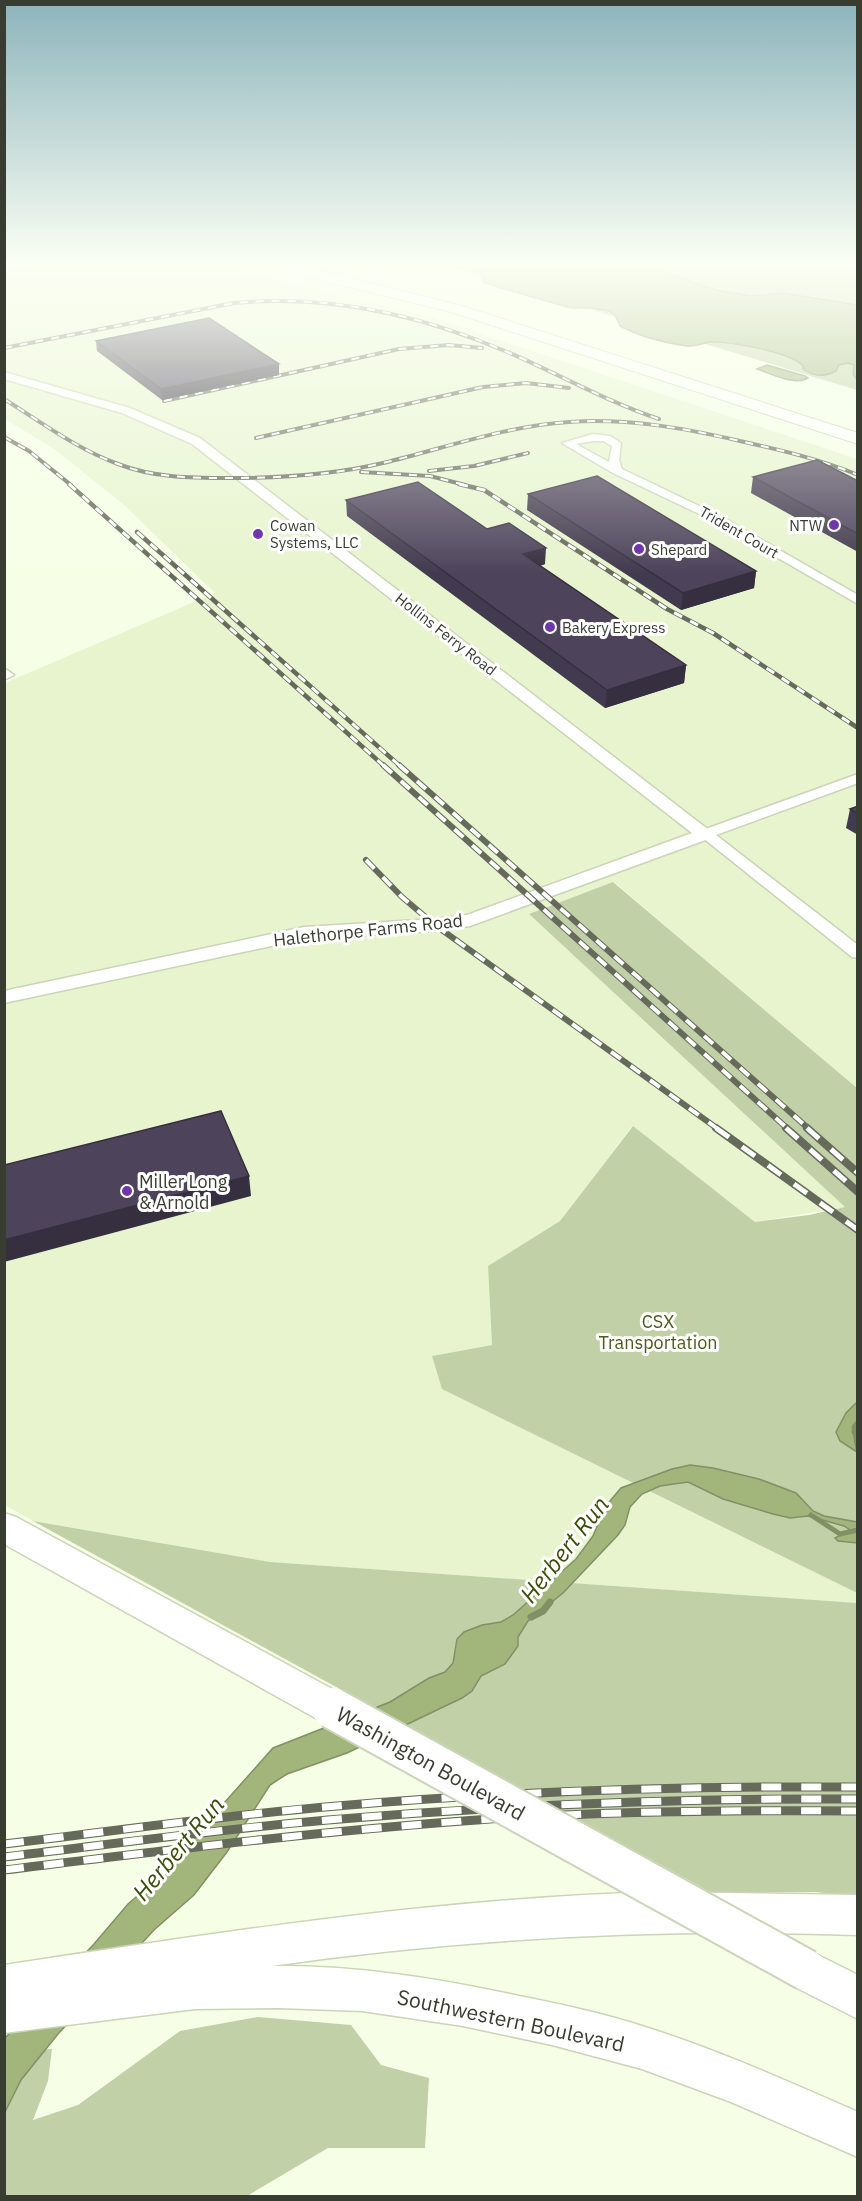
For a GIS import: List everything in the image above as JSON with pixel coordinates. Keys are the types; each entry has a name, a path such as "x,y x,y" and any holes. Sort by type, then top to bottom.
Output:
{"highway":[{"path":"641,369 858,439"},
{"path":"682,369 858,425"}],"main road":[{"name":"Washington Boulevard","path":"4,1527 858,1998"},
{"name":"Southwestern Boulevard","path":"22,1996 116,1983 349,1935 460,1923 583,1916 758,1912 858,1915"},
{"name":"Southwestern Boulevard","path":"116,1983 195,1988 279,1987 362,1990 463,2005 552,2024 642,2047 737,2082 858,2135"}],"street":[{"name":"Hollins Ferry Road","path":"4,375 113,404 148,417 196,441 858,953"},
{"name":"Trident Court","path":"617,471 614,460 617,445 614,442 594,438 567,443 617,471 709,514 858,600"},
{"name":"Halethorpe Farms Road","path":"4,997 304,933 441,925 470,920 858,778"}],"shaded area":[{"path":"5,369 586,369 857,459 857,1088 614,882 529,914 846,1207 755,1222 632,1126 560,1221 488,1266 492,1345 432,1356 443,1389 857,1593 857,1603 270,1562 33,1521 5,1505 5,683 215,593 123,504 54,449 5,419"},
{"path":"757,369 780,369 808,378 790,380"},
{"path":"803,369 837,369 832,373 819,375"},
{"path":"854,369 857,369 857,380 853,374"},
{"path":"857,1402 857,1425 852,1432 857,1439 857,1452 840,1441 836,1432 846,1413"},
{"path":"690,1465 759,1479 796,1493 813,1511 824,1516 857,1522 857,1543 838,1541 835,1538 850,1530 844,1526 808,1516 790,1518 773,1514 723,1499 688,1482 660,1486 642,1494 630,1507 625,1525 618,1535 563,1593 528,1621 518,1637 518,1646 505,1664 481,1676 472,1691 462,1698 347,1753 287,1774 270,1785 227,1852 194,1895 154,1930 58,2034 21,2080 5,2112 5,2038 94,1944 128,1904 151,1884 165,1876 172,1868 176,1857 273,1748 390,1702 429,1678 445,1672 453,1663 457,1639 464,1632 482,1625 501,1622 513,1615 576,1559 593,1536 605,1507 621,1488 672,1469"}],"green space":[{"path":"787,369 857,369 857,390"},
{"name":"CSX Transportation","path":"613,882 857,1088 857,1593 442,1389 432,1356 492,1345 488,1266 560,1221 633,1126 755,1222 809,1215 845,1207 529,914"},
{"path":"33,1521 270,1562 857,1603 857,1897 816,1892 710,1892"},
{"path":"258,2017 351,2025 381,2065 429,2078 425,2148 328,2148 247,2196 5,2196 5,2052 52,2049 48,2081 33,2120 78,2105 180,2031"}],"building":[{"path":"134,369 257,369 161,389"},
{"path":"817,460 858,481 858,534 753,477"},
{"name":"Shepard","path":"597,476 756,571 683,593 528,494"},
{"name":"Bakery Express","path":"418,482 487,529 509,523 546,548 523,554 686,665 607,690 346,500"},
{"path":"858,806 858,814 850,809"},
{"name":"Miller Long & Arnold","path":"221,1111 249,1176 4,1240 4,1165"}],"waterway":[{"name":"Herbert Run","path":"858,1422 854,1427 858,1449"},
{"name":"Herbert Run","path":"811,1515 840,1534 858,1530"},
{"name":"Herbert Run","path":"531,1617 543,1611 550,1602"}],"railway":[{"path":"164,401 310,369"},
{"path":"543,369 619,404 659,419"},
{"path":"256,438 483,387 526,383 569,388"},
{"path":"4,399 103,458 132,469 173,476 250,478 326,473 383,463 522,428 591,421 656,425 698,432 800,455 858,475"},
{"path":"4,437 29,451 71,485"},
{"path":"429,471 474,466 528,453"},
{"path":"361,472 430,476 465,485"},
{"path":"69,484 384,766"},
{"path":"459,484 484,490 667,609 713,633 858,728"},
{"path":"137,532 400,766"},
{"path":"383,765 788,1129"},
{"path":"399,765 809,1129"},
{"path":"366,860 402,897 435,925 718,1129"},
{"path":"716,1128 858,1230"},
{"path":"786,1128 858,1192"},
{"path":"807,1128 858,1173"},
{"path":"4,1844 254,1814 402,1801 598,1790 858,1787"},
{"path":"4,1857 247,1828 394,1815 527,1806 659,1801 858,1799"},
{"path":"4,1870 299,1836 477,1820 668,1812 858,1811"}],"place":[{"name":"NTW","path":"834,525"},
{"name":"Cowan Systems, LLC","path":"258,534"},
{"name":"Shepard","path":"639,549"},
{"name":"Bakery Express","path":"550,627"},
{"name":"Miller Long & Arnold","path":"127,1191"}]}
